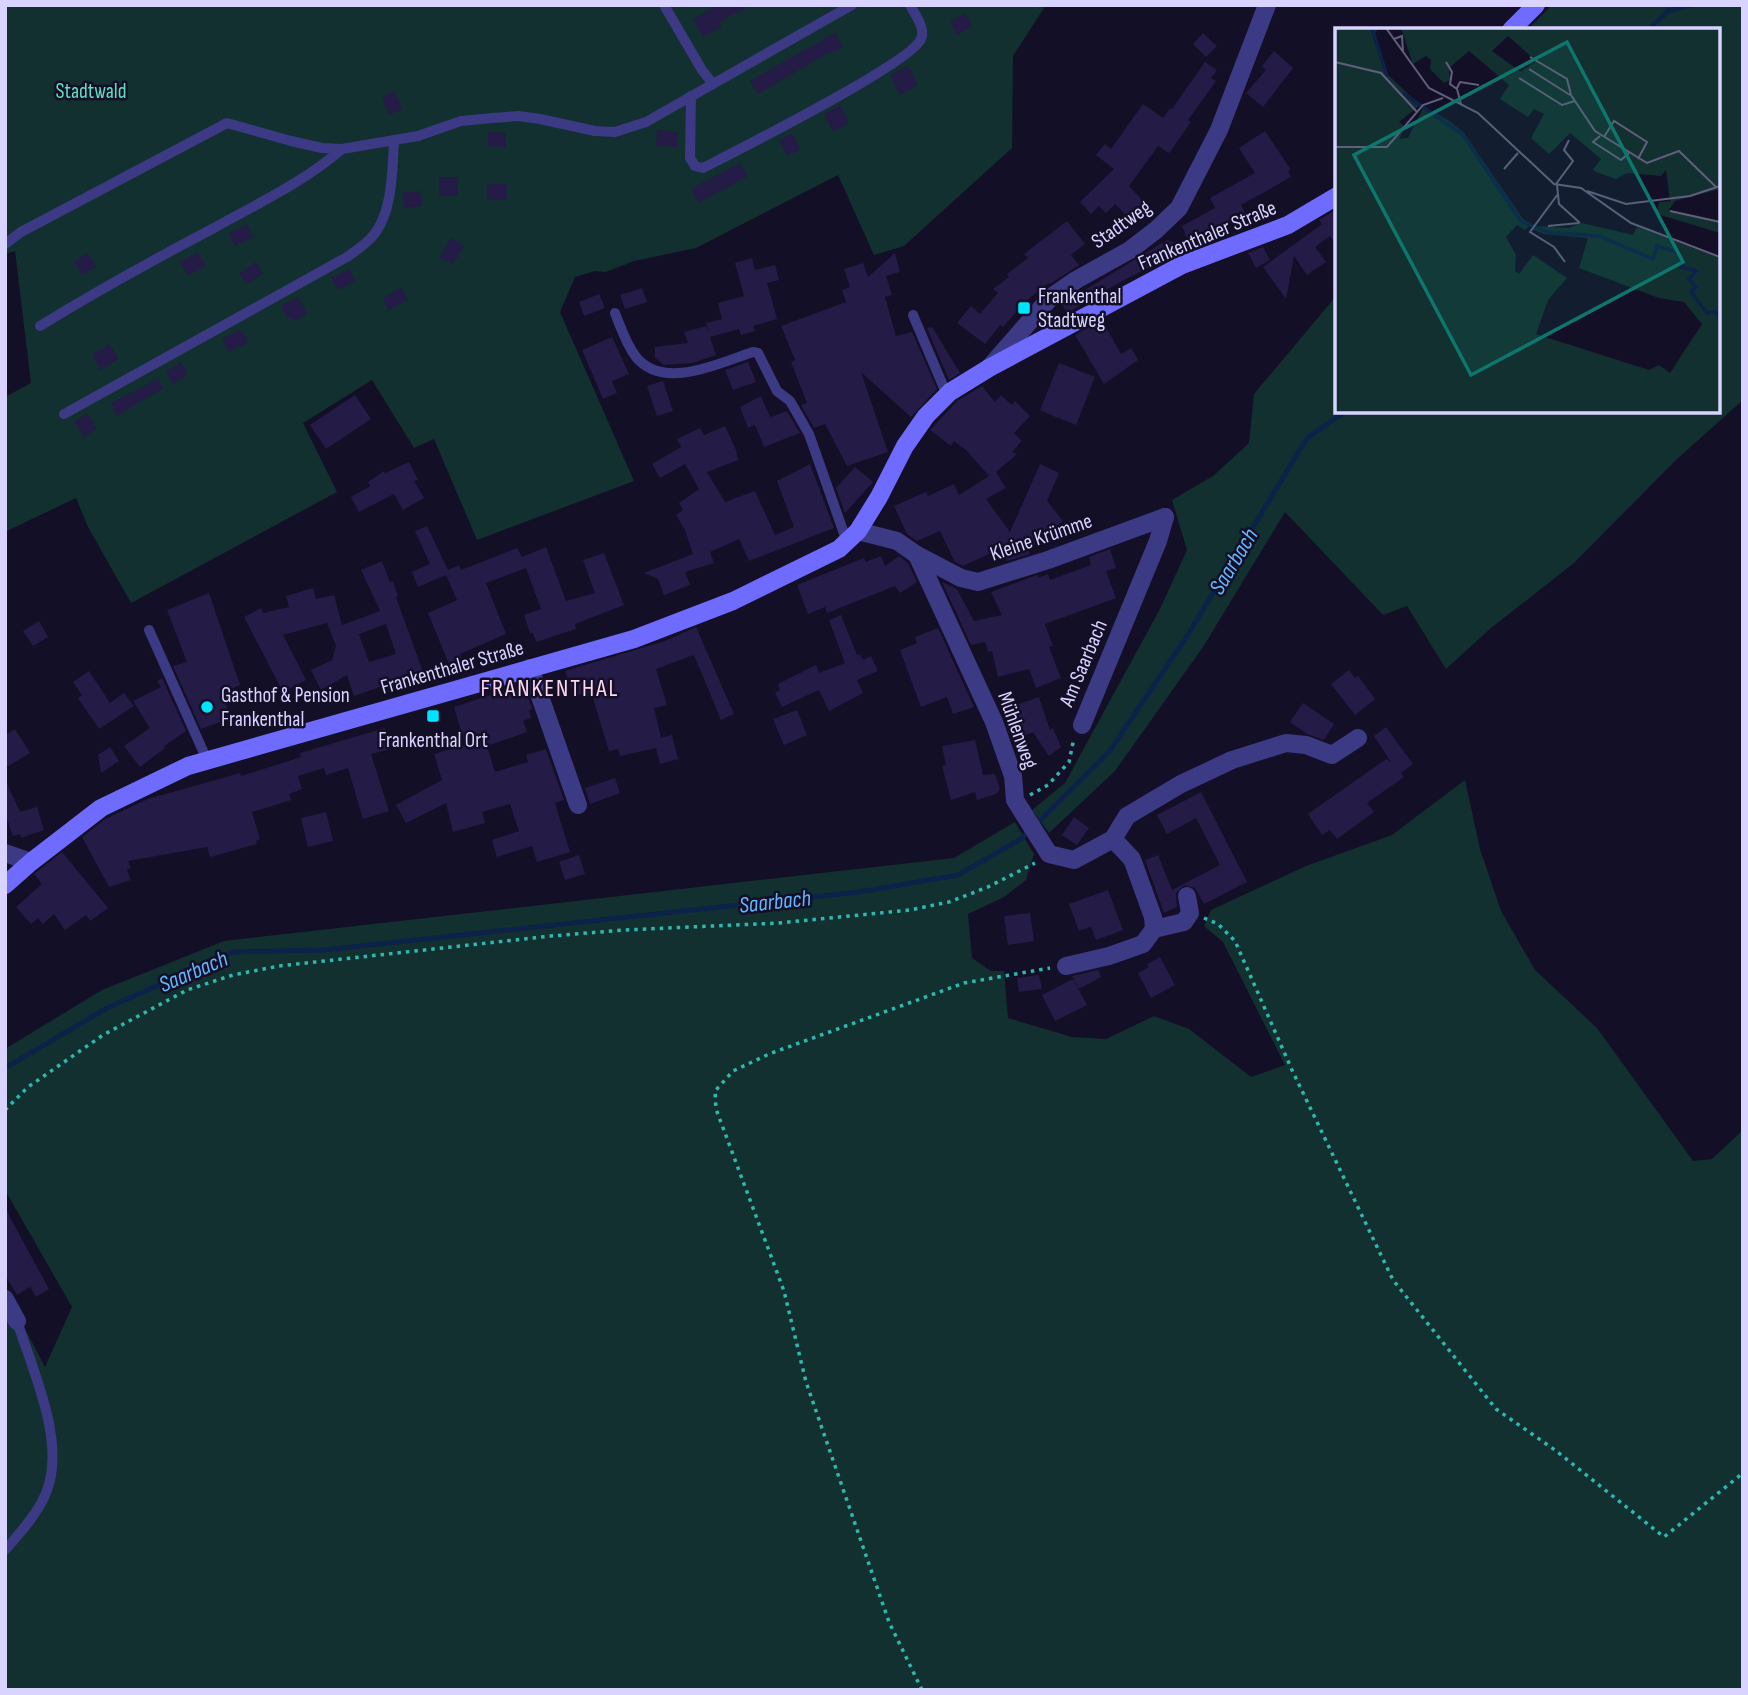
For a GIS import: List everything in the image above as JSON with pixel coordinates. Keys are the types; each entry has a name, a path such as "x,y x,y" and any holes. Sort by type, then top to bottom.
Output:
{"main road":[{"path":"1513,28 1536,5"},
{"name":"Frankenthaler Straße","path":"5,885 101,808 142,786 207,760 634,639 733,601 839,549 852,537 879,497 905,446 926,416 947,395 989,368 1182,265 1288,225 1335,197"}],"street":[{"name":"Stadtweg","path":"989,368 1050,298 1130,250 1180,208 1219,130 1267,5"},
{"name":"Kleine Krümme","path":"852,537 897,541 917,555 961,578 978,582 1048,560 1165,517"},
{"name":"Am Saarbach","path":"1082,725 1158,541 1165,517"},
{"name":"Mühlenweg","path":"917,555 994,722 1013,776 1019,807 1046,849"},
{"path":"530,668 578,805"},
{"path":"1046,849 1074,860 1113,839 1127,816 1181,784 1232,760 1286,743 1306,745 1332,755 1358,738"},
{"path":"1113,839 1132,859 1153,917 1154,929"},
{"path":"5,852 31,862"},
{"path":"1066,966 1109,956 1143,944 1154,929 1188,919 1190,913 1187,896"},
{"path":"5,1299 17,1321"}],"lane":[{"path":"664,5 713,84"},
{"path":"5,244 21,232 227,123 291,141 322,148 342,149 394,142 461,121 519,116 595,131 615,132 646,122 852,5"},
{"path":"691,96 690,158 695,166 703,168 910,53 923,37 922,28 910,5"},
{"path":"64,414 347,257 371,238 381,223 388,199 394,142"},
{"path":"40,326 119,278 278,192 327,162 342,149"},
{"path":"615,313 627,343 638,359 664,373 691,372 745,354 758,353 777,391 790,401 808,433 852,537"},
{"path":"913,316 947,395"},
{"path":"149,629 207,760"},
{"path":"5,1550 23,1530 46,1493 52,1465 48,1412 17,1321"}],"path":[{"name":"Am Saarbach","path":"1019,807 1048,785 1069,762 1076,732 1082,725"},
{"path":"5,1110 28,1087 103,1035 187,990 233,975 279,966 551,936 779,923 910,910 949,902 988,887 1046,849"},
{"path":"1188,919 1203,918 1218,924 1235,941 1297,1082 1393,1280 1496,1409 1555,1450 1664,1537 1743,1473"},
{"path":"922,1690 889,1622 810,1394 783,1291 716,1108 715,1091 733,1071 769,1054 964,983 1066,966"}],"green space":[{"name":"Stadtwald","path":"5,5 1046,5 1013,56 1012,148 904,246 874,255 838,175 696,248 634,261 606,272 595,271 575,277 560,312 634,481 477,540 434,439 414,448 372,380 303,423 337,492 131,603 88,527 76,498 5,532 5,397 31,383 15,251 5,254"},
{"path":"1552,5 1743,5 1743,400 1676,460 1574,563 1491,628 1446,669 1407,606 1383,615 1285,512 1203,647 1115,771 1049,833 1032,810 1065,783 1160,609 1187,550 1172,500 1213,476 1249,443 1254,394 1335,297 1335,413 1720,413 1720,28 1529,28"},
{"path":"1465,780 1480,849 1501,911 1535,970 1597,1028 1693,1161 1712,1159 1743,1130 1743,1690 5,1690 5,1308 20,1319 45,1367 72,1307 5,1190 5,1049 102,990 224,941 954,858 1015,822 1034,854 1026,880 1004,897 968,914 972,958 991,971 1004,971 1008,1018 1072,1037 1106,1039 1154,1016 1189,1029 1251,1077 1285,1065 1223,942 1204,926 1211,910 1306,866 1392,835"}],"building":[{"path":"718,5 751,5 719,22 722,27 703,37 693,19"},
{"path":"965,13 973,26 957,35 950,22"},
{"path":"835,33 843,47 758,94 750,81"},
{"path":"1203,33 1217,46 1206,57 1193,44"},
{"path":"1274,51 1293,68 1263,107 1246,93 1266,70 1262,66"},
{"path":"1205,62 1217,70 1211,78 1216,81 1188,120 1191,122 1169,153 1158,146 1129,186 1151,210 1135,224 1115,204 1106,213 1099,206 1091,214 1080,202 1114,169 1096,155 1105,144 1111,149 1143,104 1163,118"},
{"path":"908,66 918,85 900,95 890,75"},
{"path":"395,91 402,109 389,115 382,97"},
{"path":"840,105 849,123 833,132 824,114"},
{"path":"657,130 678,132 677,147 656,146"},
{"path":"1265,131 1291,170 1288,171 1291,177 1241,205 1247,216 1190,245 1182,226 1215,208 1210,198 1255,173 1239,148"},
{"path":"488,132 506,133 506,147 488,146"},
{"path":"792,133 800,150 787,156 779,140"},
{"path":"740,163 748,176 698,203 691,189"},
{"path":"439,177 458,177 458,196 439,196"},
{"path":"487,184 507,184 507,200 487,200"},
{"path":"420,191 422,206 404,208 402,193"},
{"path":"1335,210 1335,242 1330,236 1315,247 1326,262 1307,275 1294,256 1286,299 1263,267 1322,224 1319,220"},
{"path":"1067,221 1085,244 1071,255 1079,265 1027,300 1003,327 1000,325 985,344 957,323 971,306 980,314 998,293 993,289 1028,258 1024,254"},
{"path":"247,224 253,237 235,246 229,233"},
{"path":"451,238 464,246 453,264 440,257"},
{"path":"1167,240 1187,246 1178,251 1179,253 1122,281 1067,313 1062,304"},
{"path":"1263,247 1270,260 1256,268 1248,253"},
{"path":"198,252 206,266 188,276 180,262"},
{"path":"88,253 96,267 82,275 74,262"},
{"path":"895,253 900,272 886,276 892,295 885,297 896,336 912,332 937,389 911,417 861,372 888,452 847,466 825,424 814,428 801,405 807,403 791,362 795,360 781,326 846,302 842,290 850,287 844,269 863,263 868,277"},
{"path":"752,258 755,270 775,265 779,280 767,283 777,319 753,326 755,331 741,335 739,329 710,337 716,355 692,363 664,365 655,358 655,347 688,343 684,332 706,326 709,335 706,323 722,319 718,303 744,296 735,263"},
{"path":"256,262 263,274 246,284 239,273"},
{"path":"349,269 355,281 338,290 331,278"},
{"path":"401,288 408,300 389,310 383,298"},
{"path":"642,288 647,302 625,309 620,295"},
{"path":"599,294 605,308 584,316 579,302"},
{"path":"298,297 307,314 294,321 292,317 288,319 281,306"},
{"path":"1102,320 1121,354 1131,348 1138,360 1104,384 1075,335"},
{"path":"932,327 960,373 949,380 927,328"},
{"path":"241,329 248,342 229,352 222,339"},
{"path":"612,337 629,374 612,381 617,393 603,399 582,350"},
{"path":"110,344 118,359 100,370 92,354"},
{"path":"181,362 188,374 173,384 166,372"},
{"path":"748,362 756,382 733,390 725,370"},
{"path":"1059,363 1095,377 1076,425 1059,418 1060,416 1058,418 1040,410"},
{"path":"158,379 163,388 117,416 111,403"},
{"path":"663,381 673,411 657,416 647,386"},
{"path":"982,386 995,402 1001,395 1012,405 1015,401 1030,416 1014,433 1022,441 1012,452 1017,454 996,472 1006,488 986,499 1010,532 1040,464 1059,473 1047,501 1063,521 1049,532 1052,539 1028,548 1030,554 1007,561 1002,548 963,566 955,562 940,531 917,541 907,534 894,506 926,492 928,496 954,484 959,495 989,476 967,451 954,441 951,446 930,430 957,401"},
{"path":"355,395 371,419 326,449 310,425"},
{"path":"761,396 770,417 787,411 800,433 764,447 755,425 748,428 740,407"},
{"path":"87,413 97,428 84,437 74,422"},
{"path":"725,426 738,460 707,472 725,502 755,491 775,535 794,527 777,481 810,464 834,528 749,561 739,539 710,552 714,563 685,572 690,585 664,595 658,579 644,573 693,554 685,530 676,515 683,510 679,503 699,489 685,464 660,478 652,464 681,447 677,439 700,428 704,435"},
{"path":"409,462 418,480 414,481 424,498 403,510 394,494 359,512 351,497 370,486 368,482 384,471 385,473"},
{"path":"855,467 873,482 845,513 836,488"},
{"path":"427,526 448,570 459,565 461,570 517,548 522,557 546,547 566,601 595,593 583,560 604,553 624,605 575,624 576,629 536,642 524,615 541,609 526,568 486,583 506,634 460,654 462,659 449,664 428,613 457,600 446,575 418,587 412,572 430,564 415,531"},
{"path":"1110,549 1116,568 1106,571 1116,598 1045,624 1053,646 1049,647 1061,678 1036,688 1029,669 998,677 992,651 988,652 985,642 971,645 942,582 957,589 974,621 1002,615 991,592 1037,575 1038,578 1048,574 1050,580 1091,565 1089,557"},
{"path":"881,556 885,566 899,556 908,563 917,582 900,593 895,586 827,613 825,607 808,614 797,585 864,558 866,562"},
{"path":"382,561 390,582 393,581 398,596 396,597 423,672 354,696 347,675 321,690 311,670 332,660 336,646 327,623 283,635 306,680 283,692 244,617 261,608 263,613 289,607 286,596 313,588 316,599 334,595 342,625 380,611 361,570","holes":["386,624 396,654 369,662 359,634"]},
{"path":"209,593 240,685 225,691 227,696 223,697 231,718 201,729 173,666 187,662 167,610"},
{"path":"841,615 857,655 860,654 863,660 871,656 878,671 857,680 863,693 829,711 819,690 782,707 775,693 780,690 778,684 816,665 819,673 845,663 829,620"},
{"path":"39,621 48,637 33,646 23,631"},
{"path":"696,627 734,714 721,720 694,655 656,669 667,705 654,708 661,738 672,735 678,759 660,764 656,748 620,756 618,749 609,751 592,695 583,699 581,694 574,696 565,671 665,641"},
{"path":"938,628 974,707 953,714 947,697 921,707 900,650 917,643 915,637"},
{"path":"1349,670 1355,678 1358,676 1375,699 1355,715 1331,684"},
{"path":"89,671 110,703 124,693 134,706 99,729 78,698 82,695 73,682"},
{"path":"162,678 186,731 140,767 124,746 150,728 133,701 161,687 157,681"},
{"path":"524,684 532,709 529,710 531,718 523,721 527,732 487,746 495,772 528,762 526,755 546,749 564,800 555,803 570,852 537,862 532,846 497,857 492,840 519,831 510,804 482,812 485,823 453,832 446,803 406,823 396,805 442,780 434,754 465,745 454,707"},
{"path":"1039,697 1050,730 1053,728 1061,747 1049,756 1033,732 1021,737 1019,731 1013,733 1004,709"},
{"path":"1303,703 1334,724 1324,740 1307,734 1290,722"},
{"path":"797,710 807,735 784,745 773,719"},
{"path":"1386,727 1413,764 1401,773 1404,777 1367,803 1374,812 1337,839 1330,830 1322,835 1308,814 1386,759 1391,762 1374,736"},
{"path":"385,728 391,749 371,754 389,811 363,819 348,768 326,775 324,768 298,776 302,789 289,794 291,800 252,812 260,839 256,841 257,844 210,857 207,847 128,861 131,868 127,870 131,880 109,887 82,837 105,819 148,799 240,773 241,776 301,757 300,753"},
{"path":"15,729 30,753 5,768 5,735"},
{"path":"975,740 983,775 995,774 1000,789 996,794 977,800 975,792 951,800 942,766 946,765 942,746"},
{"path":"110,747 119,761 101,773 98,755"},
{"path":"615,778 620,793 590,804 585,788"},
{"path":"5,779 20,812 37,807 44,830 21,838 20,834 13,836 5,813"},
{"path":"1201,792 1247,882 1204,904 1195,888 1184,885 1176,893 1177,907 1164,913 1145,860 1158,855 1172,890 1220,865 1196,818 1167,834 1157,815"},
{"path":"326,812 333,841 308,847 301,818"},
{"path":"1074,817 1089,828 1077,845 1062,835"},
{"path":"62,852 108,908 90,921 86,915 65,930 54,914 43,924 38,918 31,924 16,907 42,884 34,874"},
{"path":"579,855 585,874 565,880 559,862"},
{"path":"1108,890 1123,930 1096,940 1091,927 1079,931 1069,904"},
{"path":"1030,913 1034,941 1008,945 1004,916"},
{"path":"1160,957 1175,985 1151,998 1138,973"},
{"path":"1098,970 1101,977 1079,989 1072,976"},
{"path":"1039,975 1042,989 1019,992 1017,978"},
{"path":"1073,979 1087,1005 1055,1021 1042,995"},
{"path":"5,1208 49,1289 36,1297 30,1287 17,1295 5,1275"}],"waterway":[{"name":"Saarbach","path":"1650,28 1668,11 1690,5"},
{"name":"Saarbach","path":"5,1068 107,1008 233,952 324,950 859,892 958,875 1021,839 1109,752 1187,636 1307,438 1343,413"}],"place":[{"name":"Frankenthal Stadtweg","path":"1024,308"},
{"name":"Gasthof & Pension Frankenthal","path":"207,707"},
{"name":"Frankenthal Ort","path":"433,716"}],"district":[{"name":"FRANKENTHAL","path":"550,688"}]}
